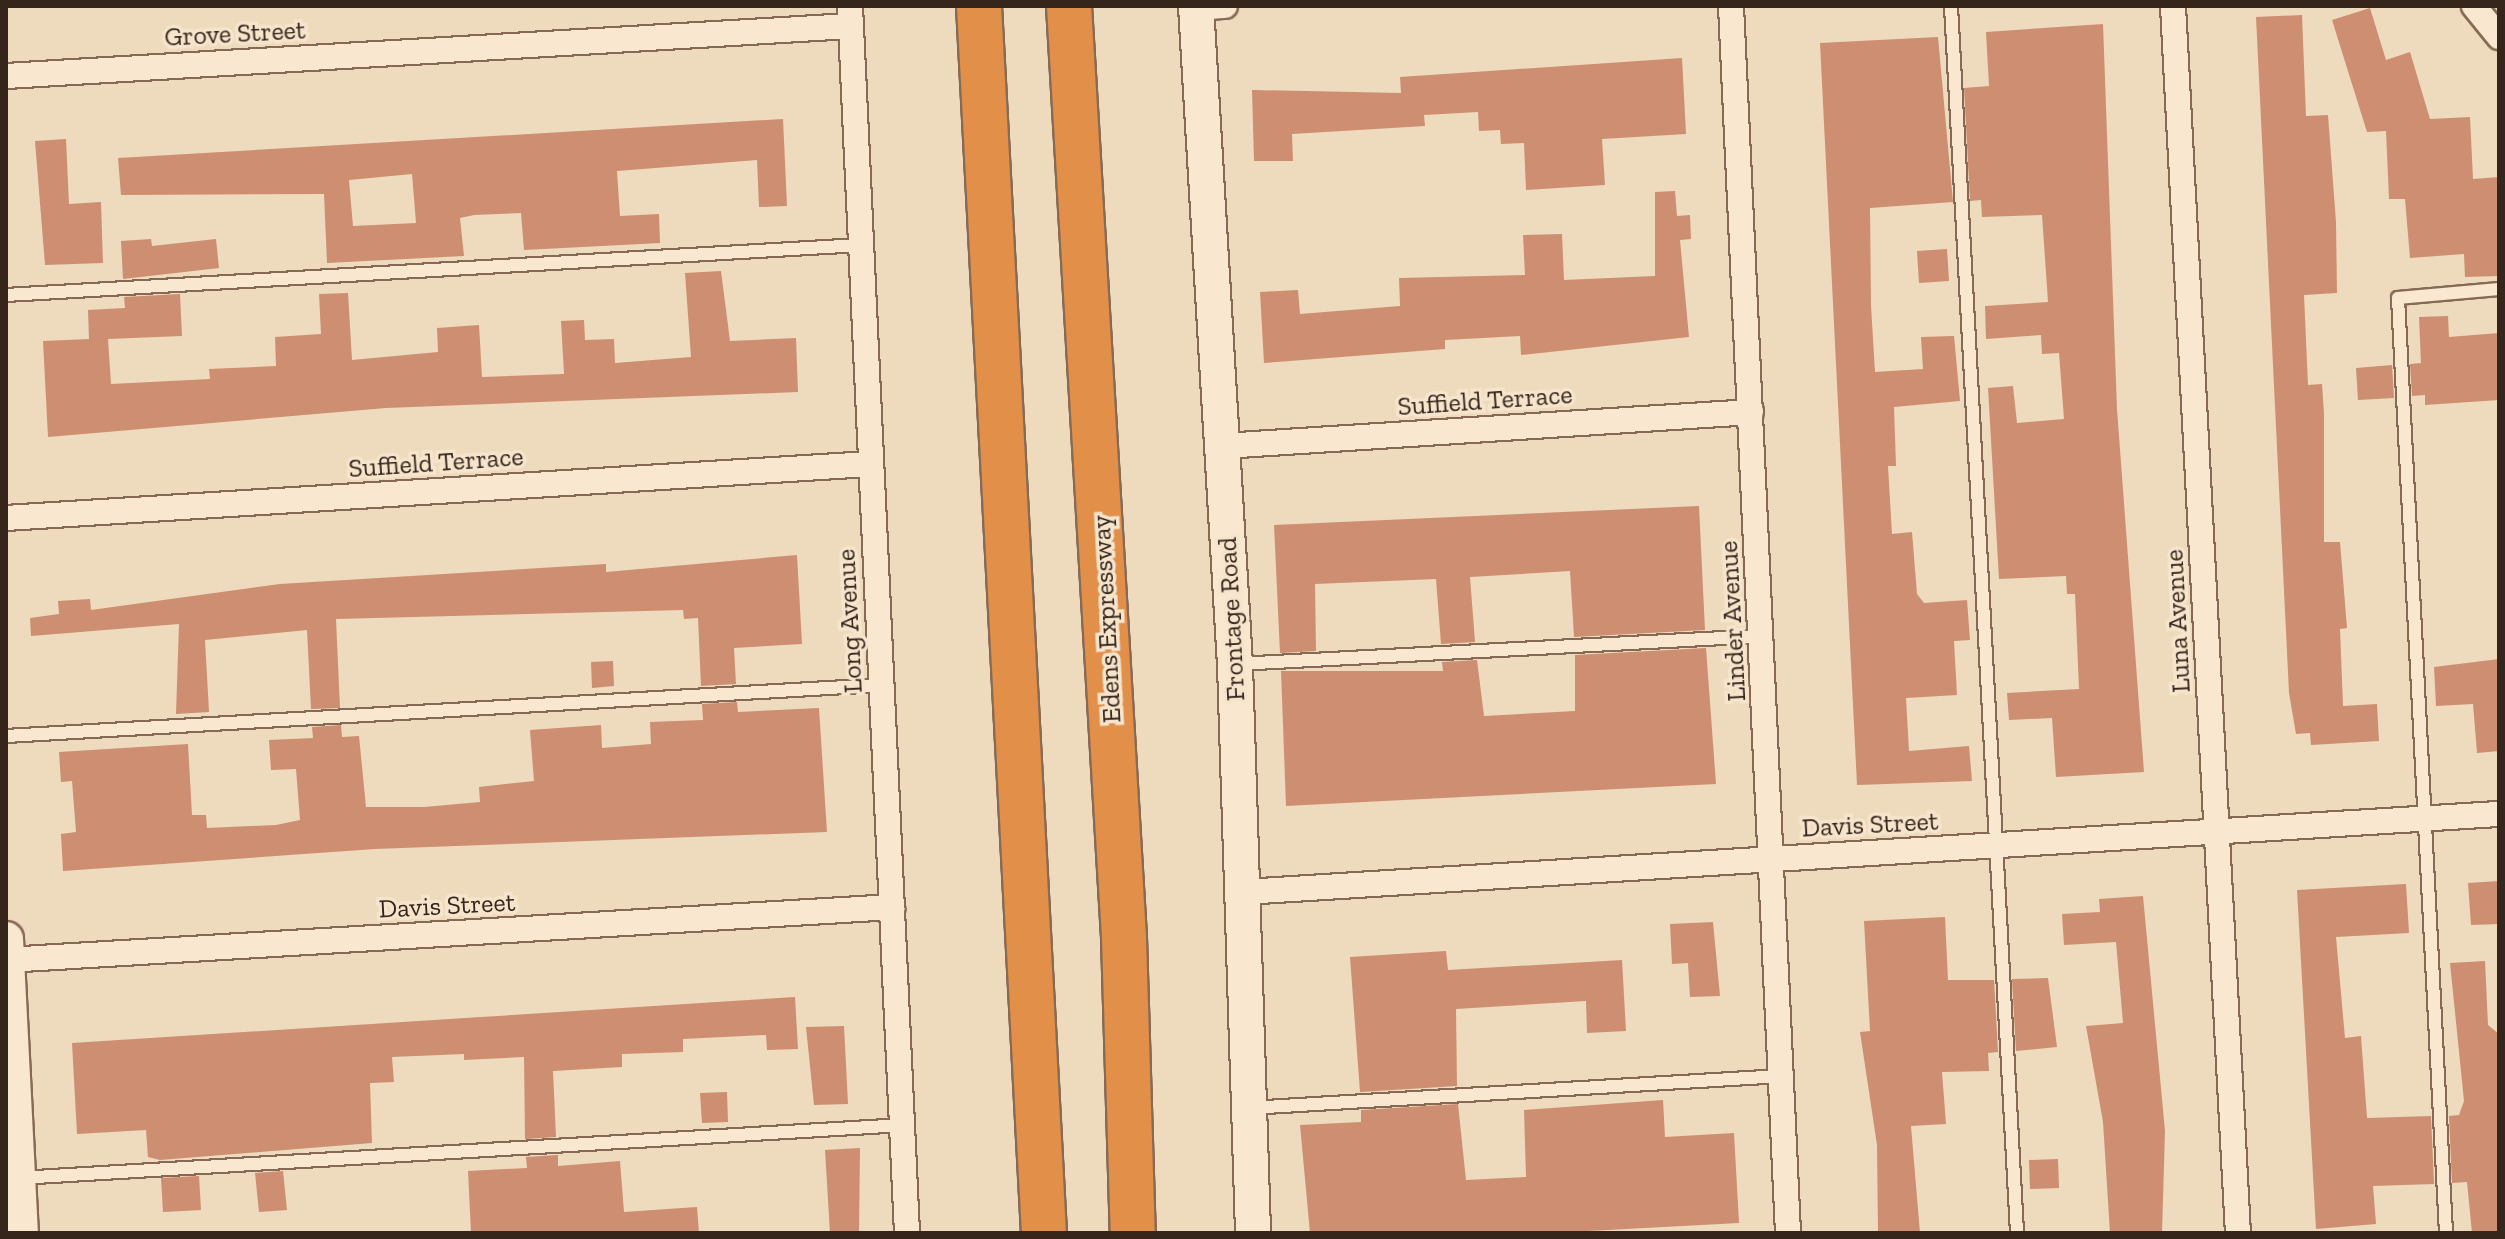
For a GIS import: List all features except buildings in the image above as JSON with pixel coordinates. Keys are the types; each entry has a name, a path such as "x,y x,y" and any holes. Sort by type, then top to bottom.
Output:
{"highway":[{"path":"979,6 1044,1233"},
{"name":"Edens Expressway","path":"1069,6 1123,922 1133,1233"}],"street":[{"name":"Linder Avenue","path":"1731,6 1788,1233"},
{"name":"Luna Avenue","path":"2173,6 2238,1233"},
{"path":"2474,6 2499,37"},
{"name":"Frontage Road","path":"1206,7 1244,892 1253,1233"},
{"name":"Grove Street","path":"6,76 850,16"},
{"name":"Long Avenue","path":"850,16 907,1233"},
{"name":"Suffield Terrace","path":"1223,446 1751,412"},
{"name":"Suffield Terrace","path":"6,518 870,464"},
{"name":"Davis Street","path":"1244,892 2499,814"},
{"name":"Davis Street","path":"6,960 892,907"},
{"path":"6,939 12,1179 21,1233"}],"lane":[{"path":"1951,6 2017,1233"},
{"path":"6,295 861,245"},
{"path":"2446,1233 2398,298 2499,289"},
{"path":"1235,665 1761,636"},
{"path":"6,736 881,685"},
{"path":"1248,1108 1781,1076"},
{"path":"12,1179 902,1125"}]}
